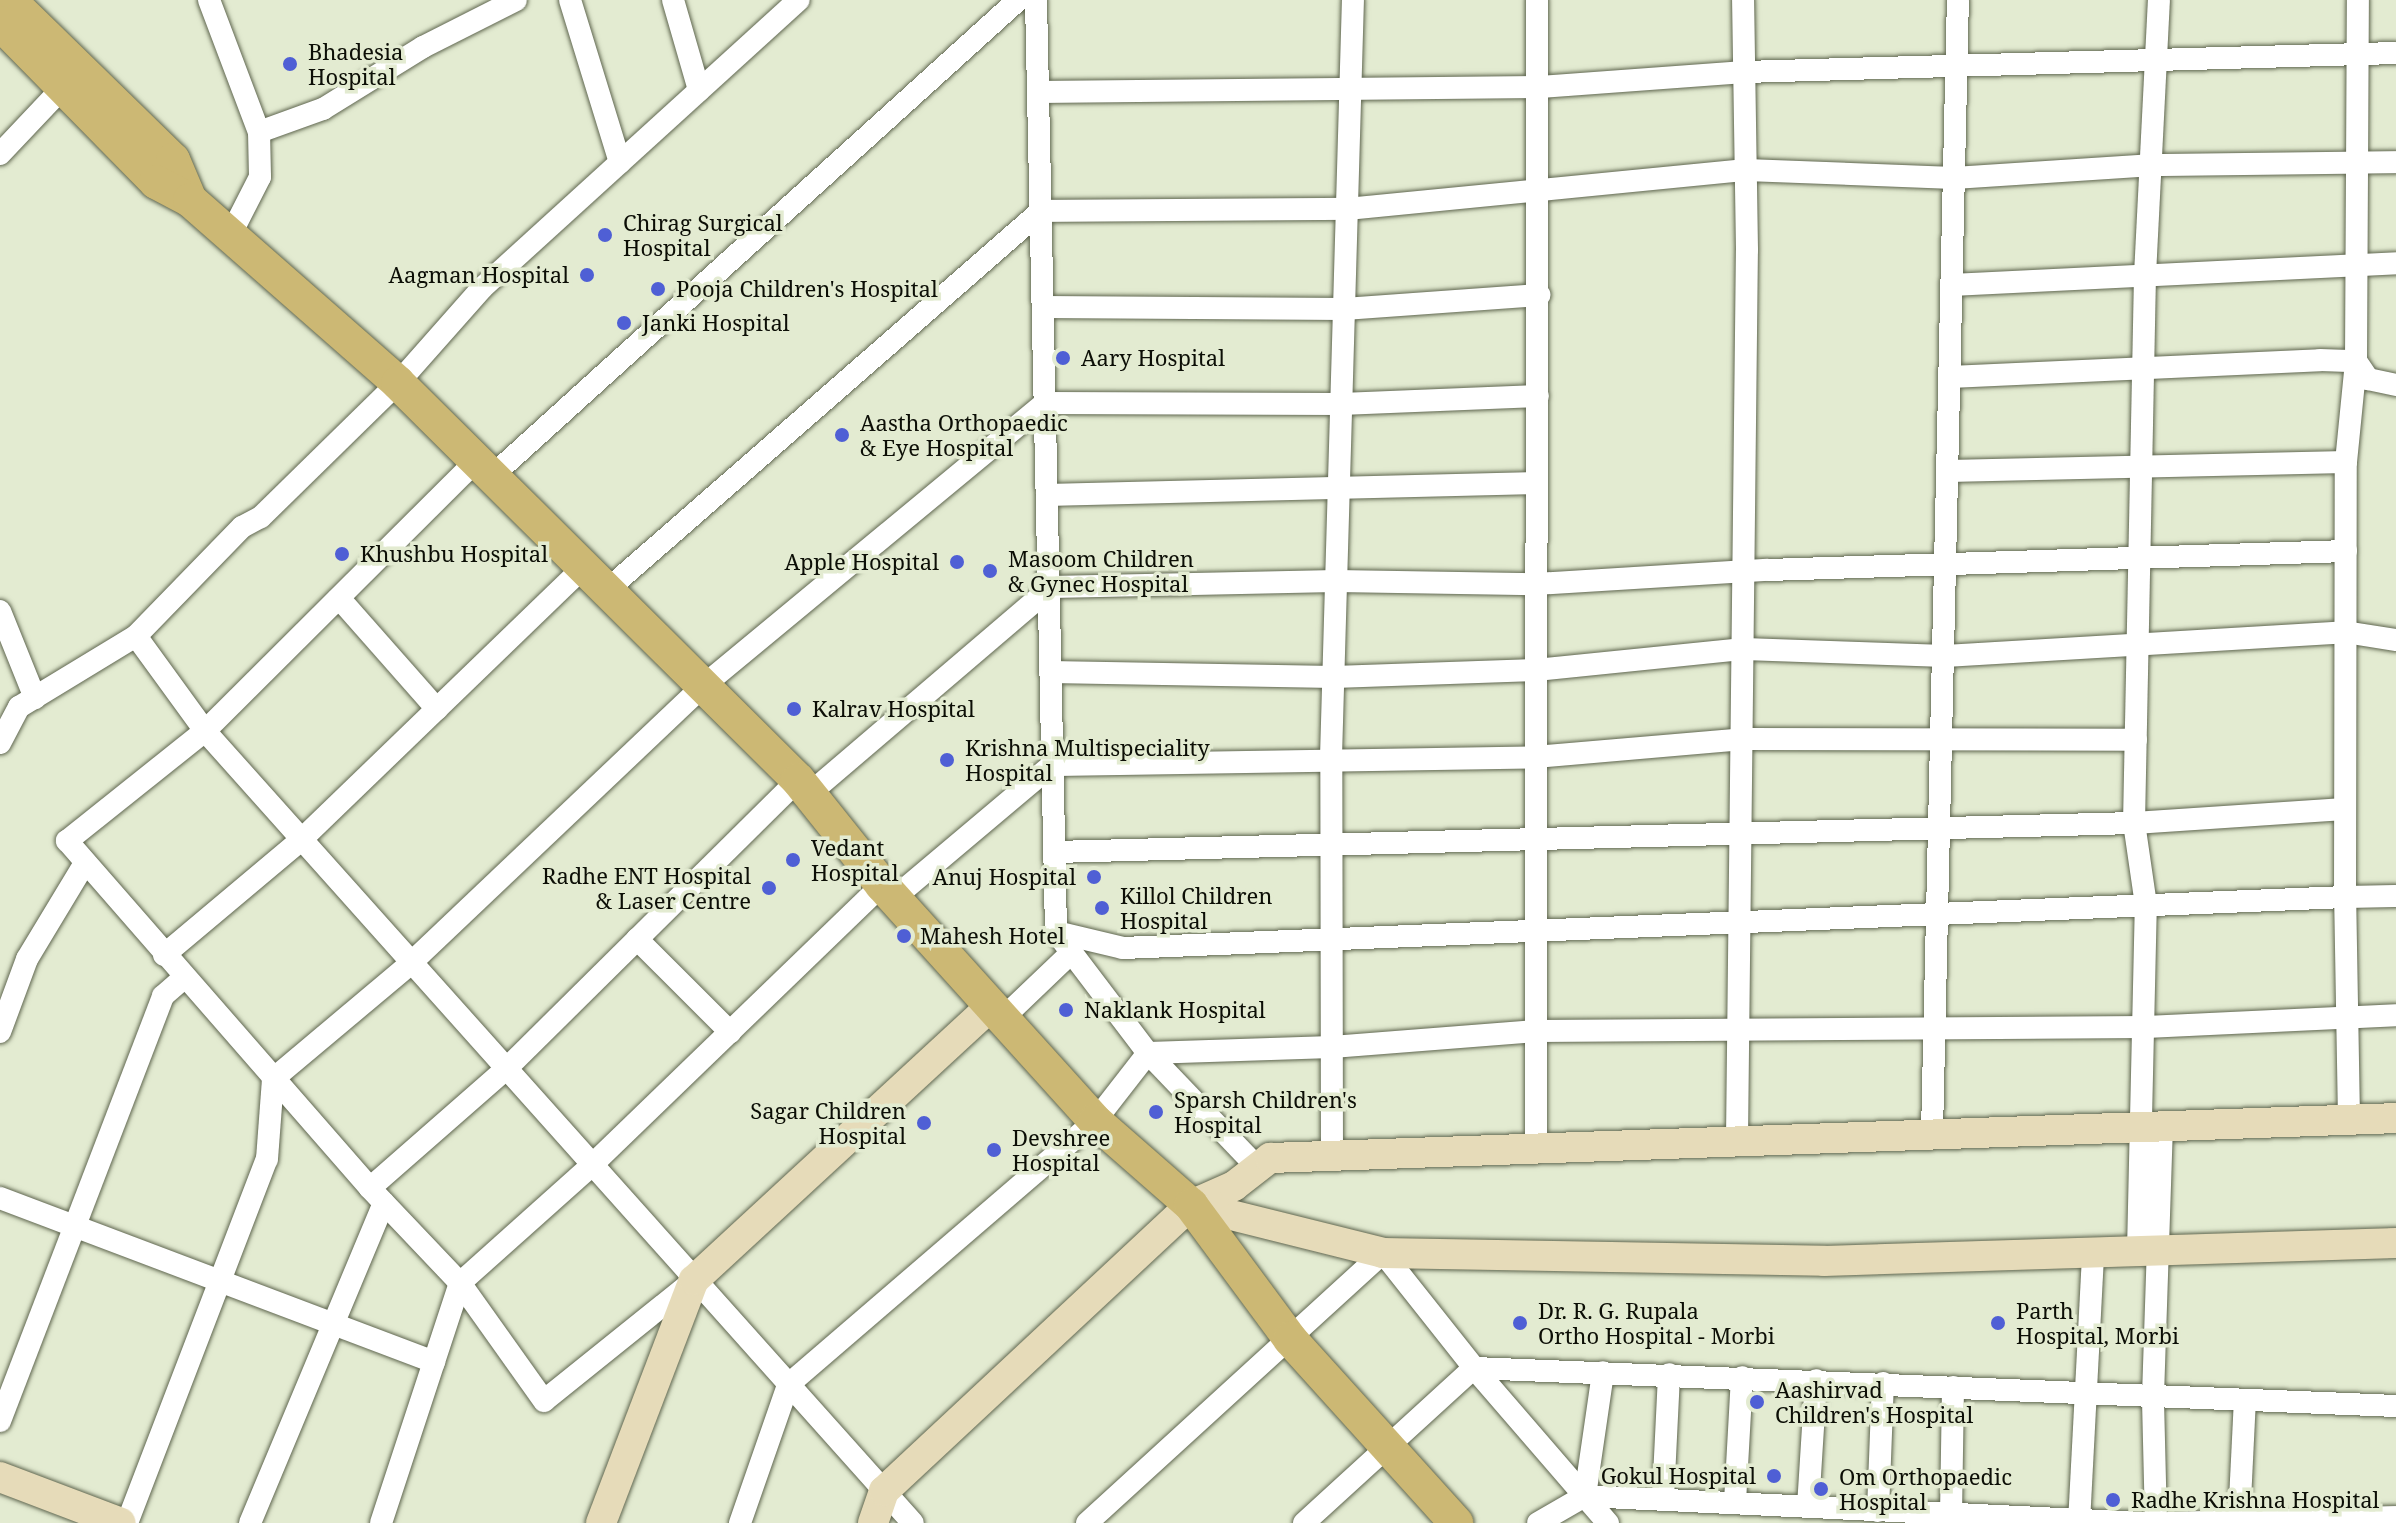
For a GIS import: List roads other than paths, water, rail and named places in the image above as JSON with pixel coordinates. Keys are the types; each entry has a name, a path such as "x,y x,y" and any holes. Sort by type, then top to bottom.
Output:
{"main road":[{"path":"9,0 71,78"},
{"path":"0,23 173,160 190,200 398,383 803,787 888,892 1095,1121 1191,1205 1290,1339 1456,1523"}],"street":[{"path":"209,0 259,132 260,177 230,236"},
{"path":"259,132 323,109 423,47 516,0"},
{"path":"570,0 620,163"},
{"path":"673,0 699,90"},
{"path":"1018,0 339,598 205,731 67,841 377,1196 460,1283 544,1401 694,1280 997,1012 1069,955"},
{"path":"1036,0 1051,587 1056,932 1069,955 1148,1053 1257,1167"},
{"path":"1332,1157 1331,757 1353,0"},
{"path":"1536,1146 1535,757 1540,87 1537,0"},
{"path":"1737,1139 1744,649 1746,170 1743,0"},
{"path":"1932,1133 1958,0"},
{"path":"2156,1523 2150,1251 2152,1126 2146,1027 2146,905 2134,823 2145,275 2154,165 2159,0"},
{"path":"2349,1119 2345,897 2346,462 2356,361 2359,264 2358,0"},
{"path":"3,734 19,707 136,636 242,527 261,517 398,383 482,288 790,3"},
{"path":"1038,92 1540,87 1744,72 2396,53"},
{"path":"0,154 71,78"},
{"path":"164,955 302,839 437,709 1041,211 1347,209 1746,170 1954,178 2154,165 2396,162"},
{"path":"1952,285 2396,263"},
{"path":"1043,307 1344,309 1539,295"},
{"path":"1950,377 2356,361"},
{"path":"2356,361 2368,379 2396,385"},
{"path":"0,1477 124,1523 267,1159 273,1079 411,963 703,686 1045,403 1341,404 1538,396"},
{"path":"1948,471 2346,462"},
{"path":"1047,495 1339,484 1537,483"},
{"path":"250,1523 330,1325 377,1196 637,939 803,787 1051,587 1336,581 1536,584 1946,563 2346,551"},
{"path":"339,598 437,709"},
{"path":"0,611 35,698"},
{"path":"1050,672 1334,677 1536,670 1744,649 1945,656 2345,632 2396,640"},
{"path":"136,636 205,731 913,1523"},
{"path":"381,1523 460,1283 592,1165 730,1032 888,892 1052,765 1331,757 1535,757 1743,739 2136,740"},
{"path":"1055,852 1535,842 2134,823 2345,809"},
{"path":"0,1032 27,959 85,863"},
{"path":"1056,932 1123,948 2396,896"},
{"path":"637,939 730,1032"},
{"path":"0,1421 163,996 184,978"},
{"path":"1148,1053 1332,1047 1536,1031 1739,1026 1935,1030 2146,1027 2396,1015"},
{"path":"740,1523 788,1385 1095,1121 1148,1053"},
{"path":"873,1523 884,1491 1191,1205 1234,1186 1270,1158 1536,1146 2396,1118"},
{"path":"0,1198 434,1362"},
{"path":"1191,1205 1383,1253 1824,1261 2396,1243"},
{"path":"1087,1523 1383,1253"},
{"path":"1383,1253 1474,1368 1608,1523"},
{"path":"2080,1522 2093,1253"},
{"path":"601,1523 694,1280"},
{"path":"1304,1523 1474,1368 2396,1406"},
{"path":"1585,1496 1603,1372"},
{"path":"1663,1498 1669,1374"},
{"path":"1735,1502 1742,1377"},
{"path":"1808,1507 1816,1380"},
{"path":"1878,1511 1883,1383"},
{"path":"1951,1515 1953,1387"},
{"path":"2239,1521 2245,1400"},
{"path":"1538,1523 1585,1496 2144,1523"},
{"path":"2168,1523 2396,1517"}],"place":[{"name":"Bhadesia Hospital","path":"290,64"},
{"name":"Chirag Surgical Hospital","path":"605,235"},
{"name":"Aagman Hospital","path":"587,275"},
{"name":"Pooja Children's Hospital","path":"658,289"},
{"name":"Janki Hospital","path":"624,323"},
{"name":"Aary Hospital","path":"1063,358"},
{"name":"Aastha Orthopaedic & Eye Hospital","path":"842,435"},
{"name":"Khushbu Hospital","path":"342,554"},
{"name":"Apple Hospital","path":"957,562"},
{"name":"Masoom Children & Gynec Hospital","path":"990,571"},
{"name":"Kalrav Hospital","path":"794,709"},
{"name":"Krishna Multispeciality Hospital","path":"947,760"},
{"name":"Vedant Hospital","path":"793,860"},
{"name":"Anuj Hospital","path":"1094,877"},
{"name":"Radhe ENT Hospital & Laser Centre","path":"769,888"},
{"name":"Killol Children Hospital","path":"1102,908"},
{"name":"Mahesh Hotel","path":"904,936"},
{"name":"Naklank Hospital","path":"1066,1010"},
{"name":"Sparsh Children's Hospital","path":"1156,1112"},
{"name":"Sagar Children Hospital","path":"924,1123"},
{"name":"Devshree Hospital","path":"994,1150"},
{"name":"Dr. R. G. Rupala Ortho Hospital - Morbi","path":"1520,1323"},
{"name":"Parth Hospital, Morbi","path":"1998,1323"},
{"name":"Aashirvad Children's Hospital","path":"1757,1402"},
{"name":"Gokul Hospital","path":"1774,1476"},
{"name":"Om Orthopaedic Hospital","path":"1821,1489"},
{"name":"Radhe Krishna Hospital","path":"2113,1500"}]}
